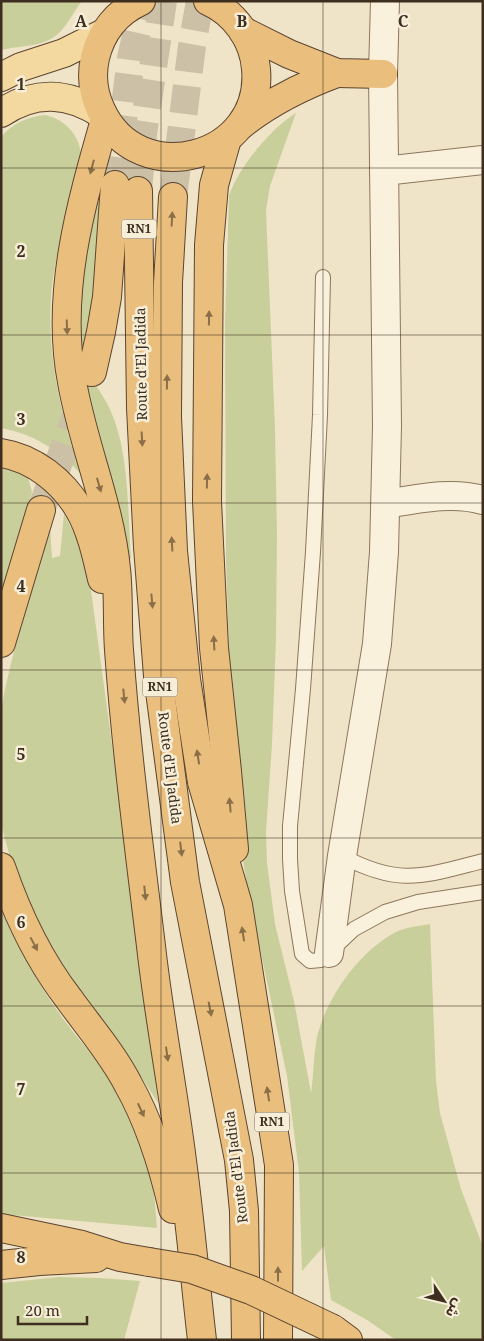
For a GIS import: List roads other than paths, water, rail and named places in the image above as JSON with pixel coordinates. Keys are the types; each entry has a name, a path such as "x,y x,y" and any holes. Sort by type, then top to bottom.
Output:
{"highway":[{"path":"141,1 115,17 95,57 93,82 96,99 104,117 116,133 130,144 145,152 162,157 179,158 213,148 276,100 337,73"},
{"path":"208,1 241,20 290,54 337,73 383,74"},
{"path":"238,906 227,771 214,648 207,501 209,245 214,185 233,132 253,100 256,86 255,57 241,20"},
{"path":"104,117 73,249 66,313 71,380 84,435 100,488 110,530 116,569 119,648 151,950 183,1164 202,1340"},
{"name":"Route d'El Jadida","path":"92,372 102,332 127,188 148,547 158,676 185,882 238,1160 244,1210 246,1340"},
{"name":"Route d'El Jadida","path":"173,197 168,283 166,416 173,551 186,679 202,782 238,906 279,1165 278,1340"},
{"path":"1,453 27,460 46,472 63,488 80,510 95,549 119,648"},
{"path":"1,643 41,510"},
{"path":"1,867 20,916 38,951 68,999 109,1052 128,1082 144,1114 157,1147 167,1181 184,1272 202,1340"},
{"path":"1,1228 82,1245 120,1258"},
{"path":"1,1264 39,1260 120,1258 192,1269 250,1290 297,1310 341,1334"}],"main road":[{"path":"1,77 21,67 64,53 115,17"},
{"path":"1,113 25,100 52,96 79,101 104,117"}],"street":[{"path":"329,953 342,856 377,644 384,552 387,426 383,74 385,1"},
{"path":"384,171 483,160"},
{"path":"386,504 436,496 474,497 483,500"}],"lane":[{"path":"323,277 320,415 313,552 290,826 292,891 302,954 316,962 321,960 354,929 384,912 418,902 483,892"},
{"path":"342,856 363,867 399,876 433,874 483,861"}],"tunnel":[{"path":"115,185 131,58 144,1"},
{"path":"138,191 143,134 163,1"},
{"path":"173,197 192,46 200,1"},
{"path":"41,510 83,397"}]}
